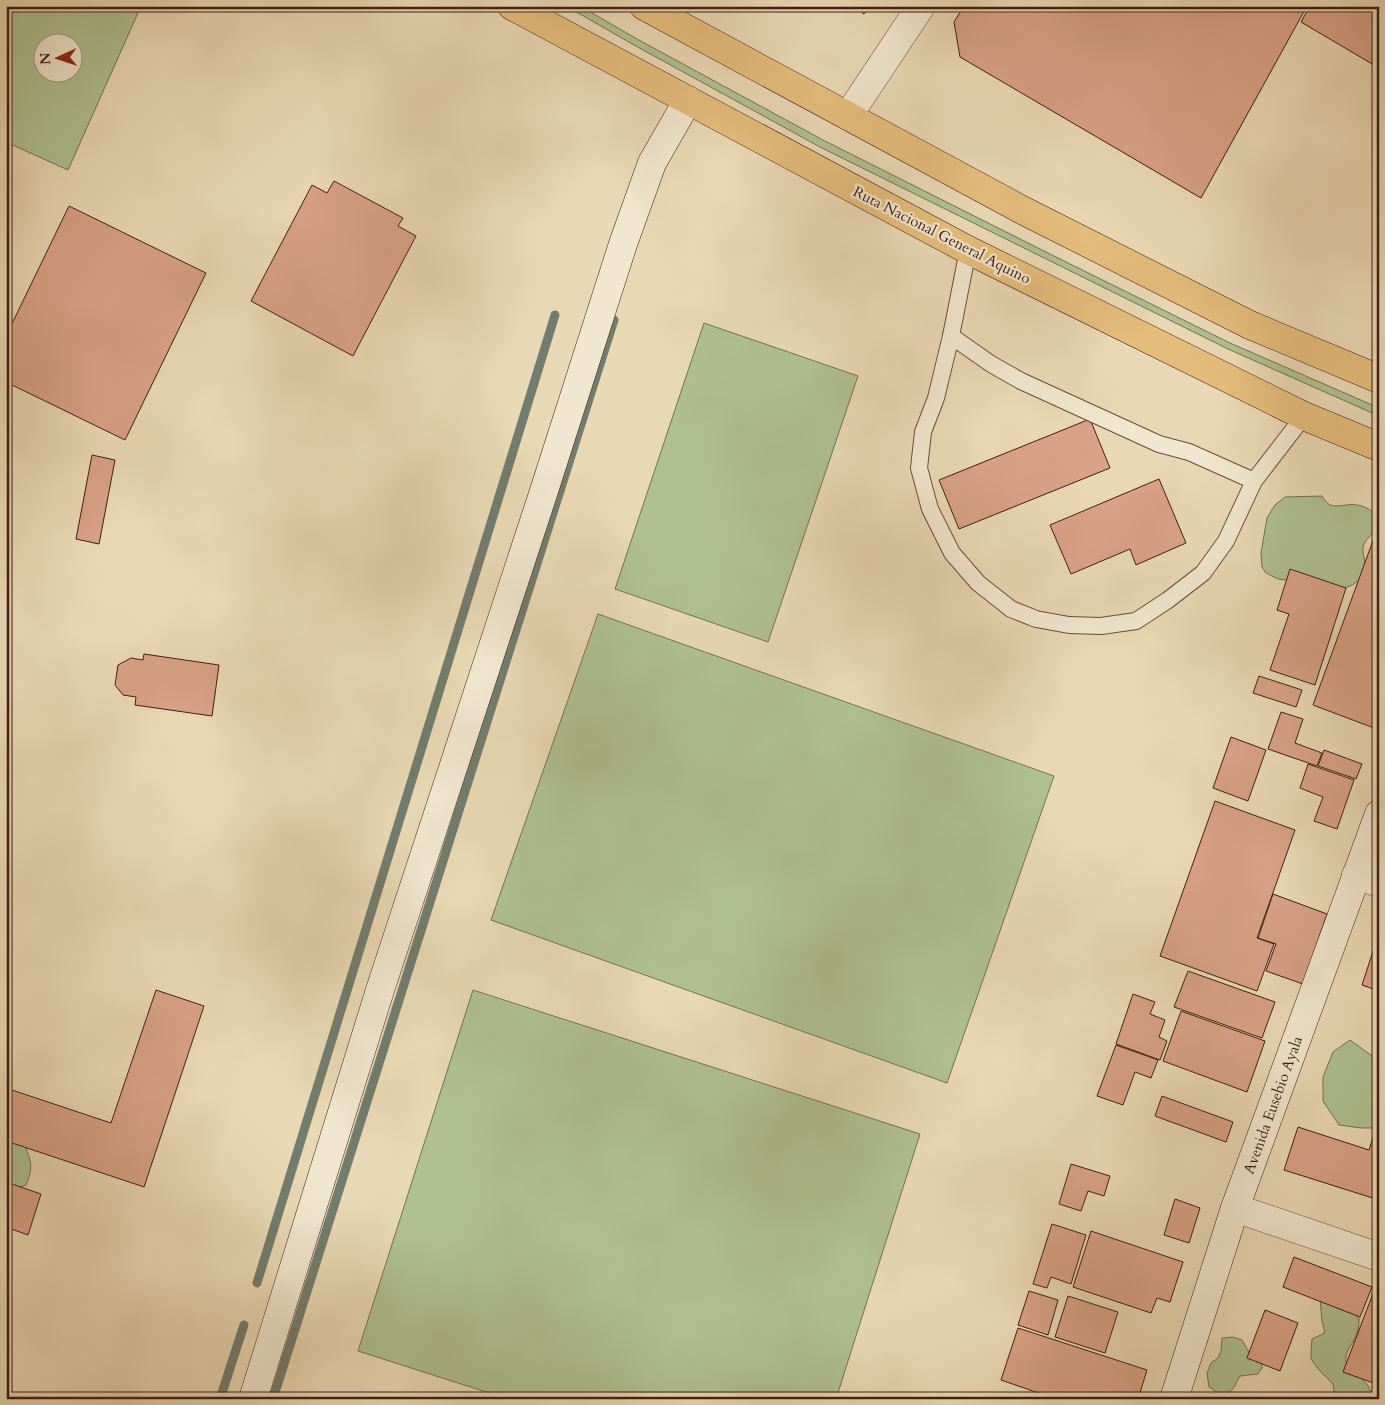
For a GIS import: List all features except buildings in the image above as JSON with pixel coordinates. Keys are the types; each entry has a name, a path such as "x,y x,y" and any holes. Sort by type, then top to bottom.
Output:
{"highway":[{"name":"Ruta Nacional General Aquino","path":"512,6 968,250 1304,416 1379,447"},
{"path":"644,6 1024,211 1250,325 1379,378"}],"street":[{"path":"848,116 921,6"},
{"path":"253,1399 383,980 623,244 652,163 688,100"},
{"name":"Avenida Eusebio Ayala","path":"1174,1399 1235,1208 1367,879 1379,814"},
{"path":"1235,1208 1379,1257"}],"lane":[{"path":"968,250 951,336 936,398 922,432 919,468 930,509 952,553 978,582 1011,609 1036,619 1069,626 1101,626 1136,621 1168,600 1203,574 1226,541 1254,481 1304,416"},
{"path":"951,336 991,364 1021,381 1160,444 1189,452 1254,481"}],"green space":[{"path":"6,6 141,6 68,170 6,142"},
{"path":"566,6 580,6 823,140 1056,257 1230,343 1379,408 1379,416 1228,349 820,147"},
{"path":"704,323 858,376 768,642 615,589"},
{"path":"1322,496 1330,505 1361,506 1372,511 1377,517 1377,528 1363,547 1365,567 1361,577 1353,585 1342,588 1278,579 1266,573 1262,567 1261,553 1267,518 1275,505 1285,497"},
{"path":"598,614 1054,776 947,1083 491,920"},
{"path":"473,990 920,1134 836,1399 508,1399 358,1351"},
{"path":"1350,1040 1379,1061 1379,1128 1339,1125 1323,1101 1323,1077 1333,1052"},
{"path":"6,1138 25,1146 30,1161 31,1170 26,1185 14,1189 6,1188"},
{"path":"1320,1299 1359,1318 1358,1331 1348,1351 1346,1362 1351,1370 1368,1386 1371,1392 1371,1399 1335,1399 1333,1384 1311,1359 1312,1339 1325,1333"},
{"path":"1233,1337 1242,1340 1251,1356 1262,1363 1262,1368 1258,1374 1240,1376 1231,1391 1220,1394 1209,1387 1207,1373 1211,1363 1218,1358 1221,1351 1222,1338"}],"waterway":[{"path":"257,1283 555,315"},
{"path":"273,1399 614,320"},
{"path":"220,1399 244,1325"}]}
